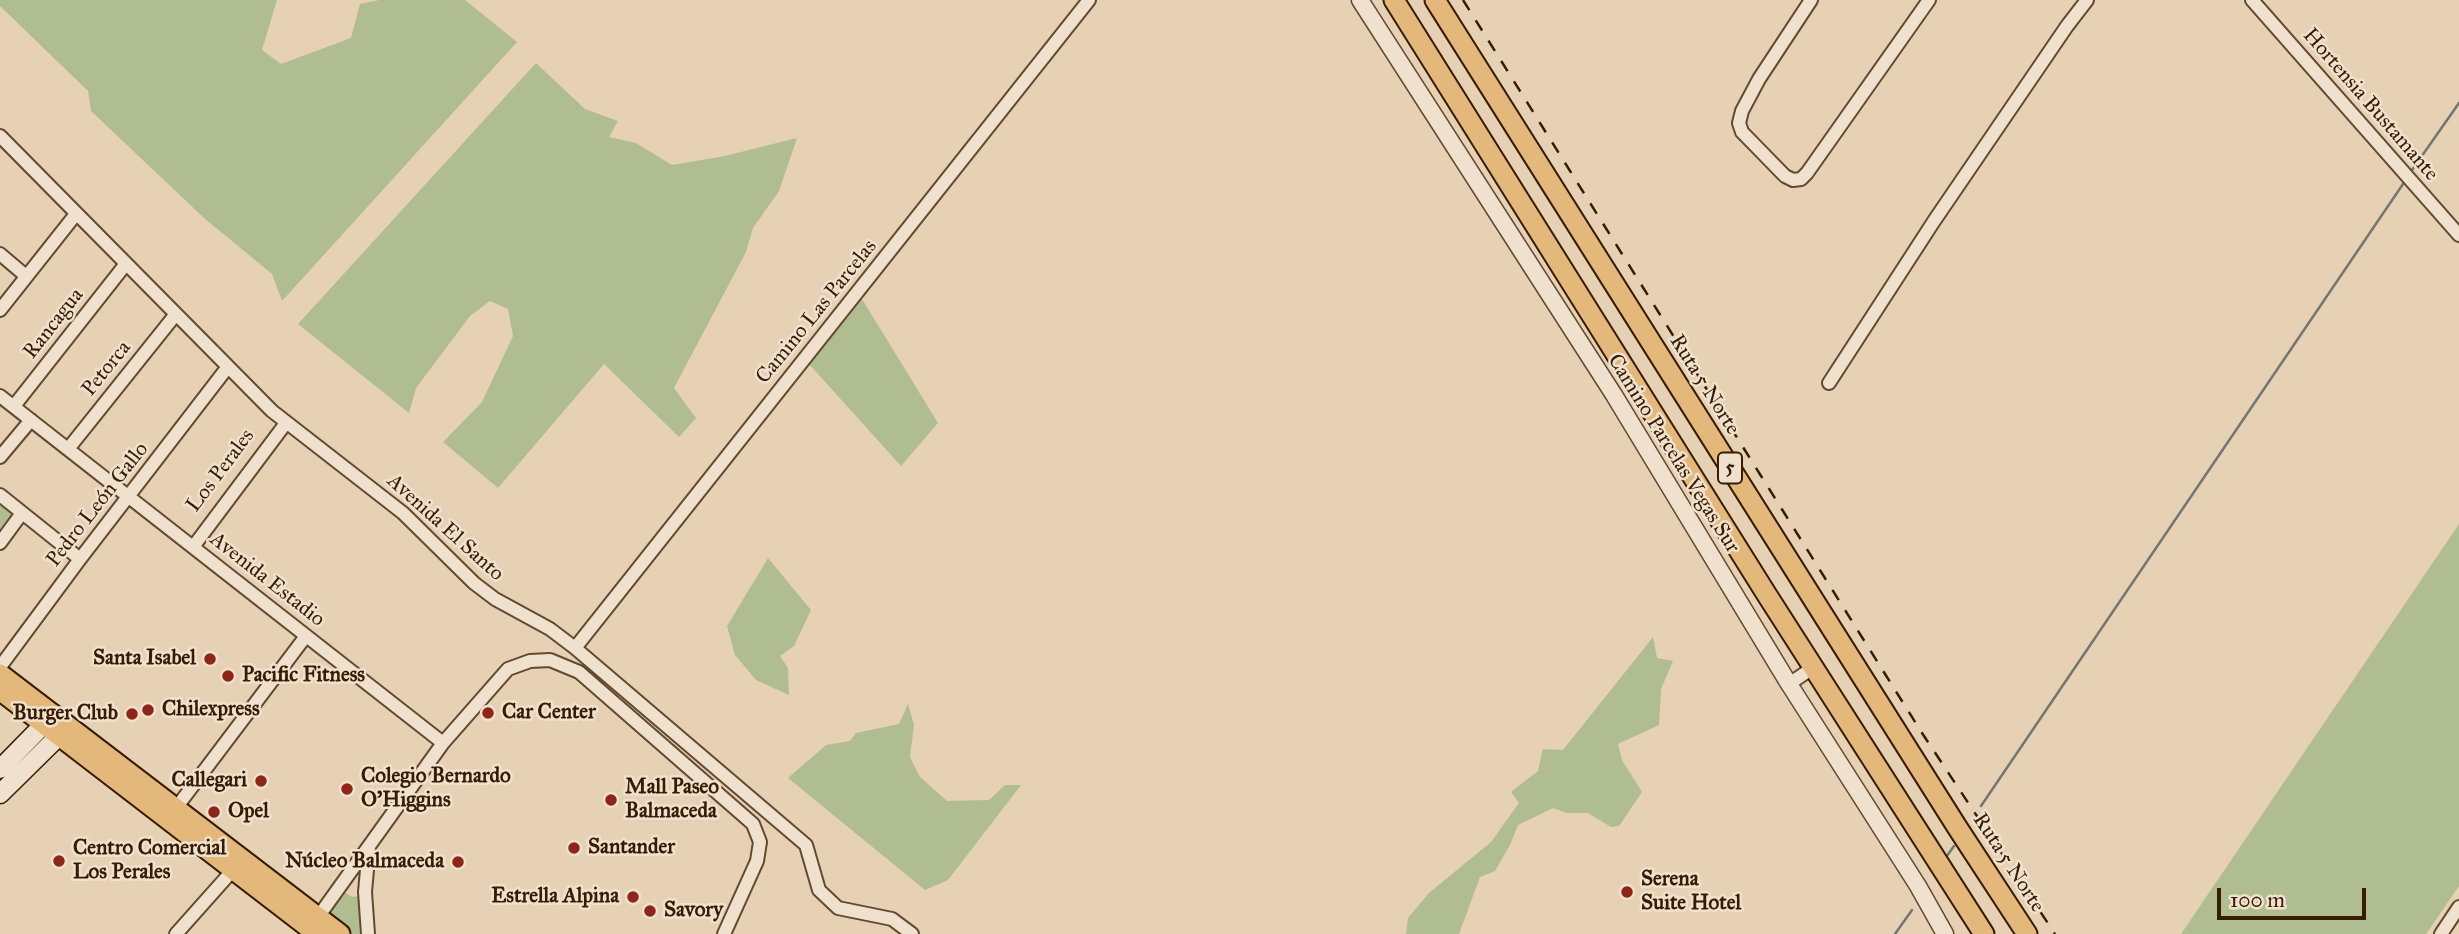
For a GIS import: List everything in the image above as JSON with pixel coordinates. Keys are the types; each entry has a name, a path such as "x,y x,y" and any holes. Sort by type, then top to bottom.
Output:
{"main road":[{"name":"5","path":"1394,0 1767,596 1984,934"},
{"name":"Ruta 5 Norte","path":"1435,0 1891,724 2027,934"},
{"path":"0,674 57,725 233,870 317,926 340,934"},
{"path":"0,690 57,725 176,808 317,926"},
{"path":"0,769 57,725"},
{"path":"0,794 57,725"}],"street":[{"name":"Camino Las Parcelas","path":"575,648 1089,0"},
{"name":"Camino Parcelas Vegas Sur","path":"1360,0 1614,395 1789,684 1918,886 1945,934"},
{"path":"1811,0 1755,85 1739,123 1742,132 1785,176 1793,180 1801,179 1807,173 1929,0"},
{"path":"1829,383 1934,221 2087,0"},
{"name":"Hortensia Bustamante","path":"2252,0 2459,235"},
{"name":"Avenida El Santo","path":"0,136 125,265 286,423 403,513 474,583 495,599 550,629 575,648 806,845 820,890 838,908 892,919 912,934"},
{"path":"0,310 76,214"},
{"path":"0,254 26,276"},
{"name":"Rancagua","path":"13,407 125,265"},
{"name":"Petorca","path":"68,449 176,314"},
{"name":"Pedro León Gallo","path":"0,667 79,559 228,368"},
{"name":"Avenida Estadio","path":"0,396 443,743"},
{"path":"0,457 30,420"},
{"name":"Los Perales","path":"193,547 286,423"},
{"path":"0,495 79,559"},
{"path":"0,543 23,513"},
{"path":"176,808 306,636"},
{"path":"317,926 369,844 443,743 508,669 530,661 550,660 579,672 753,824 760,842 757,861 724,934"},
{"path":"1789,684 1814,667"},
{"path":"368,934 365,892 369,844"},
{"path":"176,934 233,870"},
{"path":"2441,934 2459,907"}],"green space":[{"path":"0,0 277,0 262,50 281,64 351,38 360,4 379,0 465,0 517,42 282,301 272,274 204,218 91,111 88,91 0,6"},
{"path":"536,63 585,109 618,121 609,137 636,143 672,165 725,156 797,138 779,191 753,228 746,252 674,388 696,418 679,437 604,364 498,488 443,442 482,402 513,336 508,309 490,301 470,316 416,388 409,413 298,324"},
{"path":"862,299 938,423 901,466 809,364"},
{"path":"0,501 18,516 0,537"},
{"path":"2459,524 2459,886 2426,934 2181,934"},
{"path":"768,558 811,610 794,646 780,656 788,668 789,695 756,680 735,655 727,626"},
{"path":"1653,637 1657,658 1673,661 1661,689 1659,725 1618,744 1622,760 1642,792 1619,826 1611,827 1588,813 1567,813 1553,808 1518,825 1495,871 1480,877 1459,934 1406,934 1408,918 1429,893 1491,842 1519,803 1511,792 1538,771 1543,749 1563,750"},
{"path":"908,704 914,725 910,757 920,777 947,801 989,800 1005,785 1021,785 948,880 925,890 788,778 826,745 850,741 856,733 899,724"},
{"path":"341,890 352,897 359,896 360,934 352,934 324,915"}],"waterway":[{"path":"2412,170 2459,103"},
{"path":"1981,806 2403,184"},
{"path":"1944,860 1954,846"},
{"path":"1895,934 1912,910"}],"railway":[{"path":"1463,0 1922,733 2055,934"}],"place":[{"name":"Santa Isabel","path":"210,659"},
{"name":"Pacific Fitness","path":"228,676"},
{"name":"Chilexpress","path":"148,710"},
{"name":"Car Center","path":"488,713"},
{"name":"Burger Club","path":"132,714"},
{"name":"Callegari","path":"261,781"},
{"name":"Colegio Bernardo O'Higgins","path":"347,789"},
{"name":"Mall Paseo Balmaceda","path":"611,800"},
{"name":"Opel","path":"214,812"},
{"name":"Santander","path":"574,848"},
{"name":"Centro Comercial Los Perales","path":"59,861"},
{"name":"Núcleo Balmaceda","path":"458,862"},
{"name":"Serena Suite Hotel","path":"1627,892"},
{"name":"Estrella Alpina","path":"633,897"},
{"name":"Savory","path":"650,911"}]}
